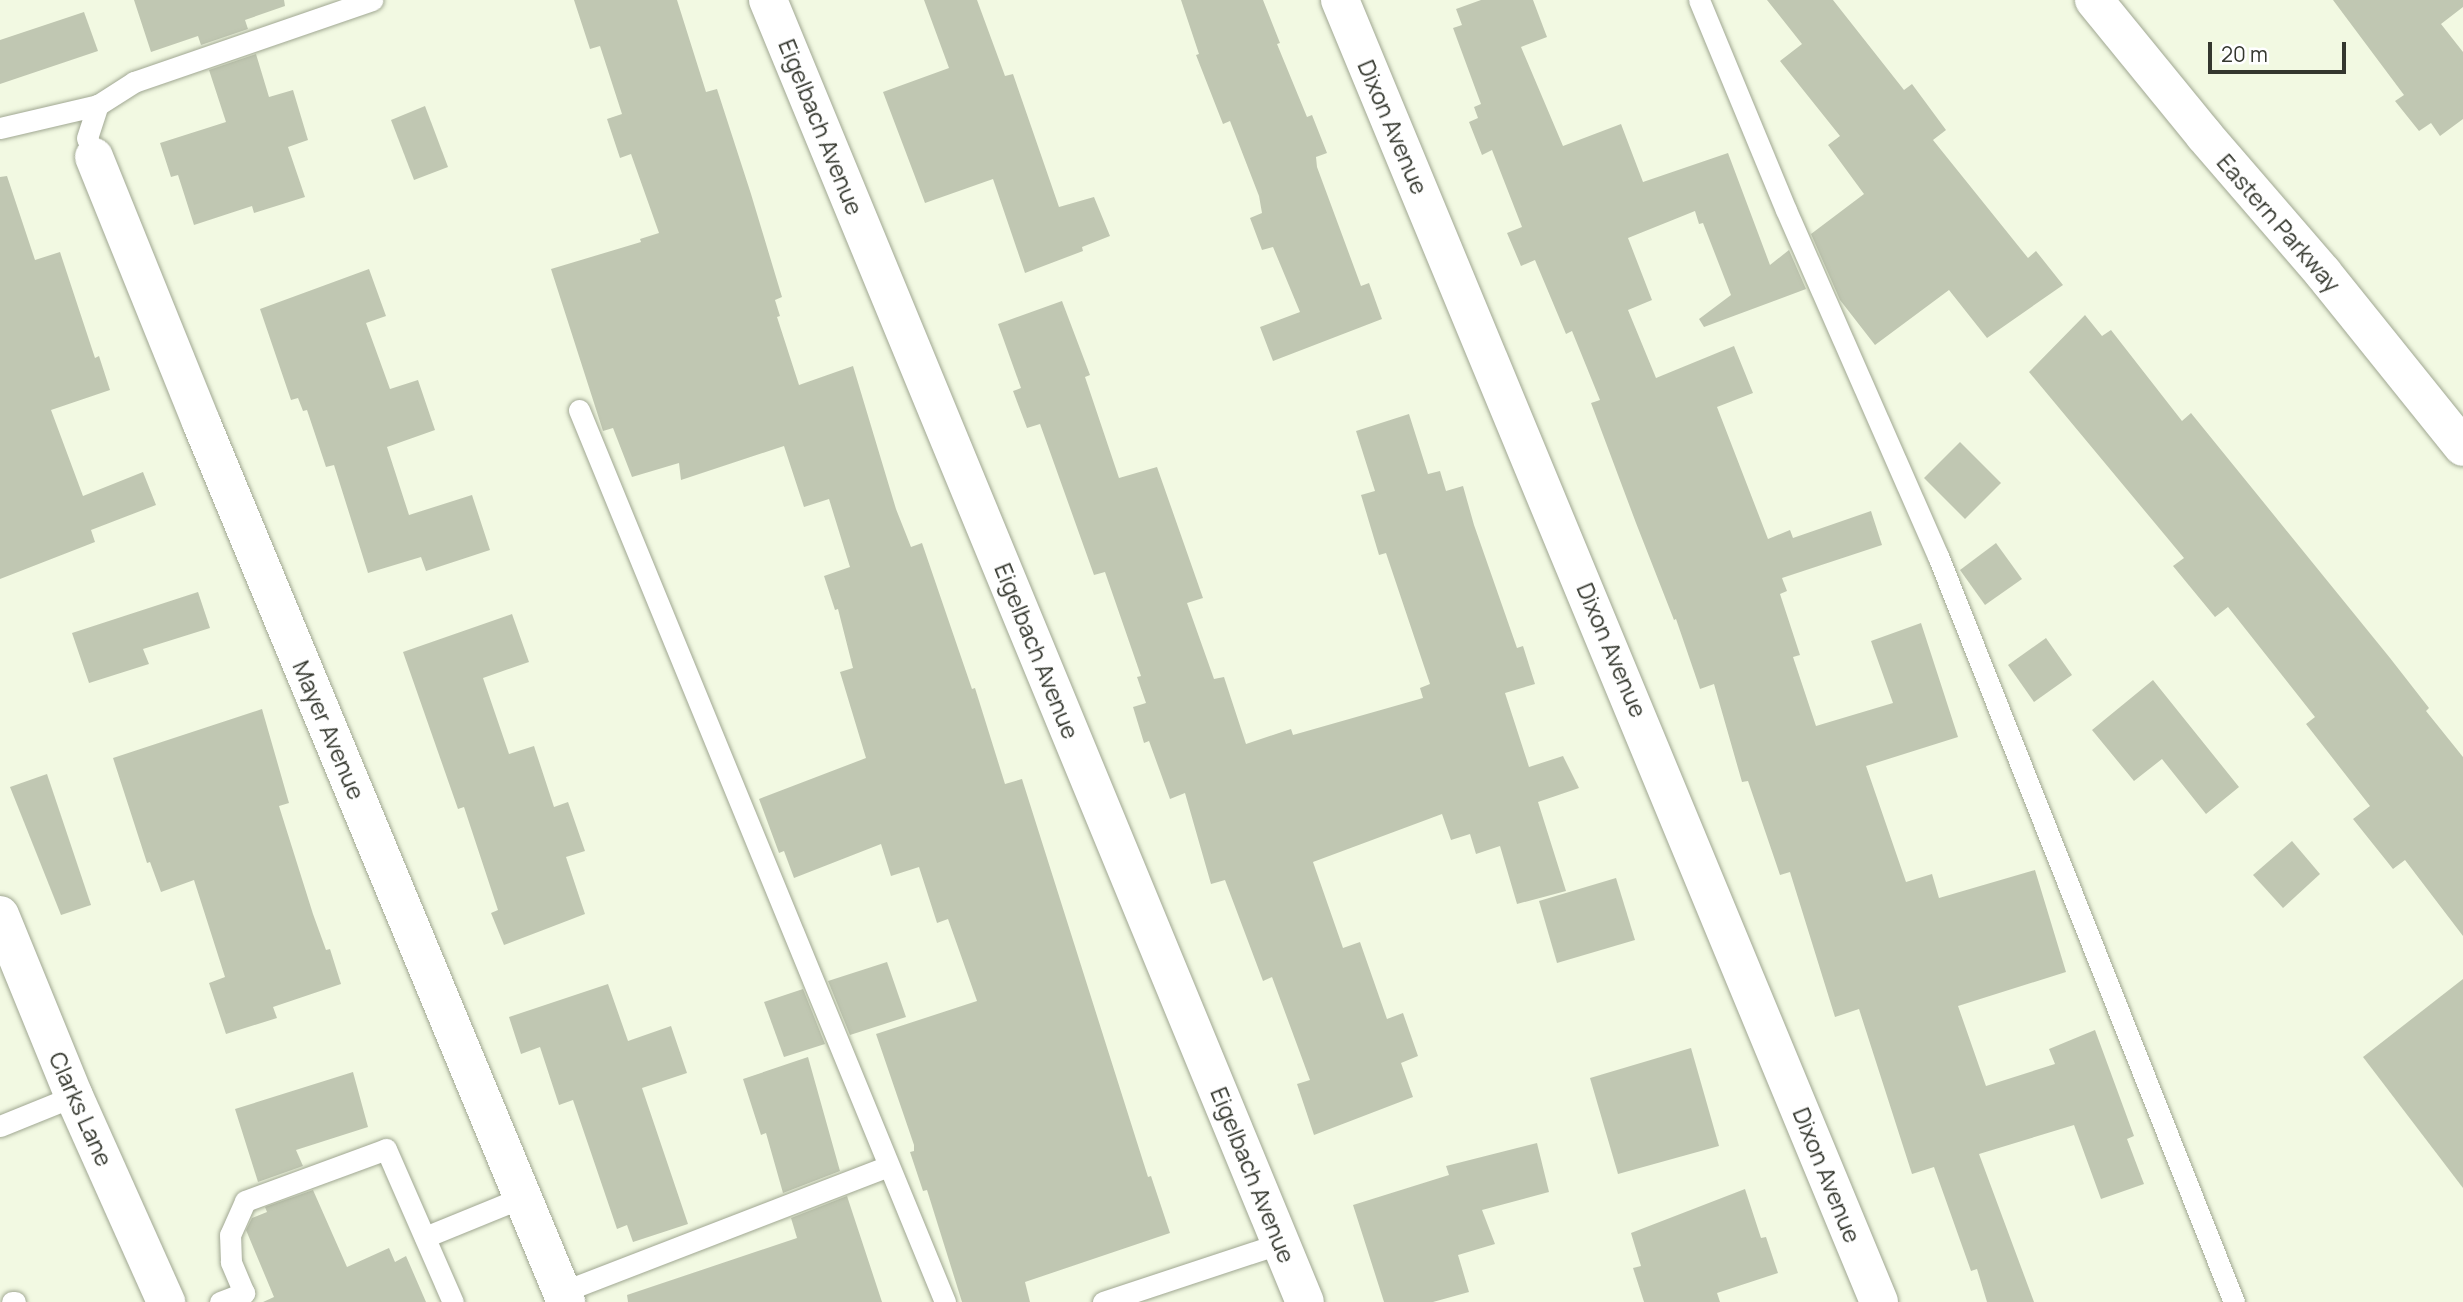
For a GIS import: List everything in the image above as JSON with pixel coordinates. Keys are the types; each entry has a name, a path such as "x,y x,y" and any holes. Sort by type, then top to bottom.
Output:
{"street":[{"name":"Eigelbach Avenue","path":"768,0 1305,1302"},
{"name":"Dixon Avenue","path":"1340,0 1879,1302"},
{"name":"Eastern Parkway","path":"2094,0 2204,135 2323,273 2463,447"},
{"name":"Mayer Avenue","path":"94,157 564,1297"},
{"name":"Clarks Lane","path":"0,915 11,973 74,1096 166,1302"}],"lane":[{"path":"0,128 98,105 134,82 372,0"},
{"path":"1699,0 1786,210 1938,556 2234,1302"},
{"path":"94,157 87,138 98,105"},
{"path":"579,410 945,1302"},
{"path":"0,1126 74,1096"},
{"path":"220,1302 246,1298 231,1262 230,1235 245,1200 386,1149 453,1302"},
{"path":"564,1297 888,1166"},
{"path":"425,1237 523,1198"},
{"path":"1102,1302 1281,1242"}],"building":[{"path":"134,0 284,0 285,6 245,20 248,29 201,45 198,36 151,52"},
{"path":"574,0 677,0 706,92 717,89 751,194 782,297 775,300 780,316 777,317 799,385 853,366 896,509 911,547 922,543 972,689 975,688 1005,784 1022,779 1148,1177 1151,1176 1170,1233 1025,1282 1030,1302 962,1302 927,1190 923,1191 910,1152 914,1151 914,1145 876,1034 977,1001 948,919 937,923 919,867 891,876 881,844 794,878 784,851 779,853 759,799 866,758 840,672 853,668 838,609 835,610 824,576 850,567 829,499 804,507 784,446 681,480 679,463 632,477 613,428 603,431 551,269 641,242 640,239 659,233 631,154 620,158 607,119 622,114 600,46 590,49"},
{"path":"924,0 977,0 1005,76 1013,74 1059,207 1094,197 1110,236 1082,247 1083,251 1025,273 993,179 925,203 883,92 949,68"},
{"path":"1181,0 1263,0 1280,43 1277,44 1307,117 1312,115 1327,153 1316,157 1317,167 1361,286 1369,283 1382,319 1273,361 1260,327 1300,312 1273,247 1262,250 1250,218 1262,213 1259,196 1230,121 1223,124 1196,55 1199,54"},
{"path":"1481,0 1533,0 1547,37 1521,47 1563,146 1621,124 1643,182 1728,153 1770,265 1789,250 1806,289 1704,327 1699,319 1731,295 1703,223 1699,224 1695,211 1628,238 1652,300 1628,310 1656,378 1734,346 1753,393 1717,407 1768,539 1790,530 1793,538 1871,511 1882,545 1782,578 1787,591 1780,594 1800,655 1793,657 1816,726 1893,703 1871,641 1921,623 1958,737 1866,766 1906,882 1932,874 1939,898 2035,870 2066,972 1958,1006 1986,1086 2055,1064 2049,1049 2095,1030 2134,1136 2127,1139 2144,1184 2101,1199 2074,1125 1979,1154 2034,1302 1987,1302 1977,1269 1971,1271 1934,1167 1912,1174 1859,1009 1835,1017 1790,872 1780,875 1748,781 1742,782 1714,684 1700,689 1676,619 1674,620 1591,403 1600,400 1572,331 1566,334 1535,260 1521,266 1507,233 1522,227 1492,150 1482,155 1469,122 1478,118 1474,107 1481,104 1453,28 1462,25 1456,9"},
{"path":"1767,0 1833,0 1904,90 1912,84 1946,130 1933,140 2028,258 2036,251 2063,285 1987,338 1949,290 1875,345 1840,300 1811,234 1864,194 1828,145 1840,136 1780,61 1802,44"},
{"path":"2333,0 2463,0 2463,7 2441,24 2463,52 2463,119 2440,136 2431,123 2419,131 2395,101 2404,95"},
{"path":"84,12 98,51 0,84 0,40"},
{"path":"256,54 269,97 293,90 308,140 288,147 305,197 254,213 252,206 194,225 178,175 171,177 160,143 226,122 209,70"},
{"path":"425,106 448,167 414,180 391,120"},
{"path":"7,176 35,260 60,252 95,358 99,356 110,390 51,410 83,496 143,472 156,505 91,530 95,542 0,579 0,177"},
{"path":"369,269 386,316 366,323 390,389 418,380 435,430 387,447 409,515 472,495 490,550 426,571 421,557 368,573 334,465 326,467 307,410 303,411 298,398 291,400 260,309"},
{"path":"1062,301 1090,375 1085,377 1119,478 1157,467 1203,598 1187,603 1214,679 1224,677 1246,744 1291,729 1293,735 1423,698 1420,688 1430,684 1386,553 1379,555 1361,495 1375,491 1356,431 1409,414 1428,474 1440,471 1446,491 1463,486 1517,648 1523,646 1535,684 1505,693 1529,767 1563,756 1579,788 1538,802 1566,891 1517,904 1500,846 1476,854 1470,834 1451,840 1442,814 1313,862 1343,948 1360,942 1387,1019 1403,1013 1418,1056 1401,1063 1413,1097 1314,1135 1297,1084 1310,1080 1272,977 1263,981 1225,880 1211,884 1185,793 1170,799 1149,741 1144,743 1133,707 1146,703 1137,677 1141,676 1105,572 1094,575 1040,424 1027,428 1013,391 1021,388 998,324"},
{"path":"2085,315 2102,336 2111,330 2182,421 2191,413 2390,658 2429,708 2426,711 2463,757 2463,936 2405,860 2393,869 2353,819 2370,806 2306,724 2315,717 2228,607 2215,617 2173,566 2184,558 2029,372"},
{"path":"1960,442 2001,483 1965,519 1924,478"},
{"path":"1996,543 2022,579 1985,605 1960,570"},
{"path":"198,592 210,628 143,649 149,664 89,683 72,633"},
{"path":"512,614 529,662 483,678 509,754 534,746 554,807 568,802 585,851 566,857 585,914 504,945 491,913 498,910 464,807 458,809 403,652"},
{"path":"2046,638 2072,675 2034,702 2008,665"},
{"path":"2153,680 2239,787 2206,814 2162,759 2134,781 2092,730"},
{"path":"262,709 289,803 279,806 313,914 326,950 330,949 341,984 273,1007 277,1018 226,1034 209,983 225,977 194,880 161,892 150,862 147,863 113,758"},
{"path":"47,774 91,905 61,915 10,787"},
{"path":"2292,841 2320,874 2283,908 2253,875"},
{"path":"1616,878 1635,940 1557,963 1539,901"},
{"path":"887,962 906,1017 850,1035 828,981"},
{"path":"2463,979 2463,1188 2363,1057"},
{"path":"608,984 628,1041 671,1026 687,1073 642,1088 688,1224 633,1242 627,1225 617,1229 573,1100 559,1105 540,1047 521,1054 509,1017"},
{"path":"803,989 825,1044 784,1057 764,1002"},
{"path":"1691,1048 1719,1146 1618,1174 1590,1078"},
{"path":"808,1057 840,1171 783,1193 766,1133 761,1135 743,1079"},
{"path":"353,1072 368,1127 296,1150 303,1166 258,1182 235,1109"},
{"path":"1537,1143 1549,1192 1482,1210 1495,1244 1458,1255 1469,1292 1433,1302 1384,1302 1353,1205 1449,1175 1446,1166"},
{"path":"1745,1189 1761,1238 1766,1237 1778,1273 1717,1293 1720,1302 1644,1302 1633,1268 1641,1266 1631,1233"},
{"path":"313,1190 347,1267 389,1248 395,1262 406,1256 426,1302 263,1302 274,1297 246,1230 252,1218 267,1212 265,1207"},
{"path":"847,1196 882,1302 628,1302 627,1295 797,1238 791,1218"}]}
